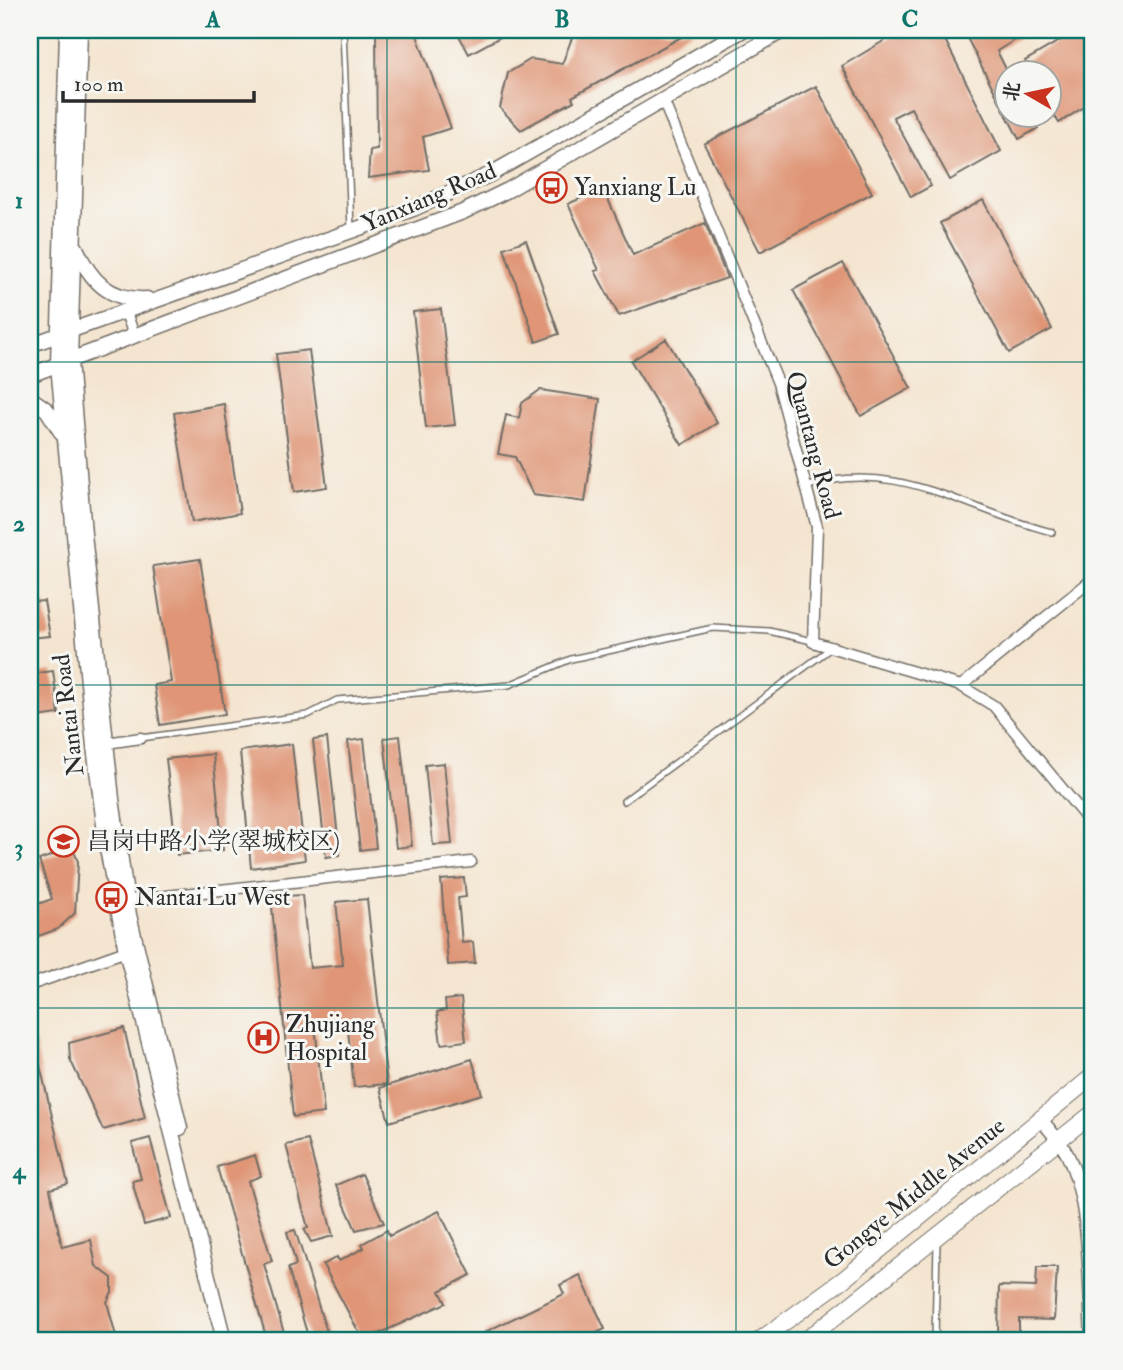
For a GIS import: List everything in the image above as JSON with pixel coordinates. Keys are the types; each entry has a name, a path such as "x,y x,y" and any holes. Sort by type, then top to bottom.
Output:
{"main road":[{"name":"Nantai Road","path":"67,30 63,439 87,684 121,902 233,1340"},
{"name":"Nantai Road","path":"65,333 75,245 80,30"},
{"name":"Yanxiang Road","path":"30,345 158,298 351,233 489,175 741,30"},
{"name":"Yanxiang Road","path":"30,375 463,212 508,190 784,30"},
{"path":"75,245 90,276 111,293 123,299 158,298"},
{"name":"Nantai Road","path":"64,363 126,951 224,1340"},
{"path":"30,398 47,410 63,439"},
{"name":"Gongye Middle Avenue","path":"760,1340 844,1279 1093,1076"},
{"path":"806,1340 1093,1113"}],"street":[{"name":"Quantang Road","path":"663,100 778,383 817,527 813,642"},
{"path":"125,310 134,335"},
{"path":"961,686 1093,579"},
{"path":"813,642 961,686 994,706 1093,826"},
{"path":"106,743 141,738"},
{"path":"121,902 471,862"},
{"path":"30,985 126,951"},
{"path":"1041,1119 1072,1166 1089,1238 1091,1340"}],"lane":[{"path":"343,30 351,233"},
{"path":"806,487 843,477 900,480 976,504 1018,523 1052,532"},
{"path":"141,738 308,715 337,700 509,685 571,659 713,628 769,631 813,642"},
{"path":"624,801 831,648"},
{"path":"935,1340 937,1238"}],"building":[{"path":"376,30 415,30 451,128 423,137 429,170 368,178 370,150 377,149"},
{"path":"456,30 513,30 469,54"},
{"path":"585,30 694,30 572,97 574,101 521,130 500,108 508,73 531,59 562,64 572,38"},
{"path":"902,30 940,30 1001,151 950,180 911,108 893,117 931,186 911,197 842,66"},
{"path":"963,30 1031,30 997,51 1002,60 993,60 993,89"},
{"path":"1078,30 1093,58 1093,101 1064,120 1064,60 1027,60"},
{"path":"816,86 872,193 760,252 704,144"},
{"path":"1014,130 1035,130 1019,139"},
{"path":"603,188 633,255 705,223 727,278 619,316 595,271 599,270 568,204"},
{"path":"983,200 1052,329 1009,353 940,223"},
{"path":"526,240 559,334 536,342 504,248"},
{"path":"843,263 911,388 861,416 793,290"},
{"path":"441,309 455,425 426,428 413,312"},
{"path":"666,339 717,423 682,445 631,361"},
{"path":"309,350 327,487 294,492 276,354"},
{"path":"540,390 600,399 585,502 533,495 515,457 498,454 506,415 519,418 522,403"},
{"path":"224,404 240,513 192,522 174,413"},
{"path":"200,559 225,714 160,725 154,685 171,682 153,566"},
{"path":"44,601 50,636 30,638 30,602"},
{"path":"53,671 59,714 30,718 30,674"},
{"path":"400,736 412,846 396,848 384,738"},
{"path":"327,738 340,855 326,857 313,740"},
{"path":"364,739 376,848 360,850 348,741"},
{"path":"292,744 305,860 251,868 240,751"},
{"path":"213,754 223,850 177,855 166,759"},
{"path":"444,763 452,844 433,845 425,765"},
{"path":"73,848 78,862 75,913 58,929 30,939 30,907 52,899 39,860"},
{"path":"464,878 466,897 458,898 462,943 473,942 475,963 448,965 441,880"},
{"path":"302,895 310,968 343,965 336,902 367,899 387,1084 354,1087 347,1021 315,1025 324,1113 293,1117 271,897"},
{"path":"461,998 466,1041 441,1044 437,1012 446,1010 445,1000"},
{"path":"124,1028 145,1118 103,1130 70,1059 69,1043"},
{"path":"34,1040 68,1184 50,1189 62,1247 91,1240 96,1266 112,1278 112,1292 107,1302 117,1340 30,1340 30,1041"},
{"path":"472,1059 482,1094 389,1122 380,1088"},
{"path":"150,1138 171,1218 144,1225 132,1181 141,1179 132,1143"},
{"path":"308,1140 333,1236 311,1242 304,1229 308,1228 286,1145"},
{"path":"255,1155 261,1176 248,1181 272,1261 264,1264 286,1340 267,1340 217,1167"},
{"path":"362,1174 384,1223 356,1230 336,1185"},
{"path":"439,1211 471,1275 440,1291 446,1303 378,1334 381,1340 363,1340 323,1265 337,1257 339,1261 364,1248 362,1244 387,1230 389,1236"},
{"path":"295,1230 329,1340 309,1340 288,1268 296,1265 287,1232"},
{"path":"1037,1267 1057,1267 1054,1320 1019,1319 1019,1340 998,1340 999,1286 1036,1287"},
{"path":"580,1275 605,1329 582,1340 489,1340 485,1332 564,1294 560,1285"}],"place":[{"name":"Yanxiang Lu","path":"551,187"},
{"name":"昌岗中路小学(翠城校区)","path":"64,841"},
{"name":"Nantai Lu West","path":"112,897"},
{"name":"Zhujiang Hospital","path":"263,1038"}]}
